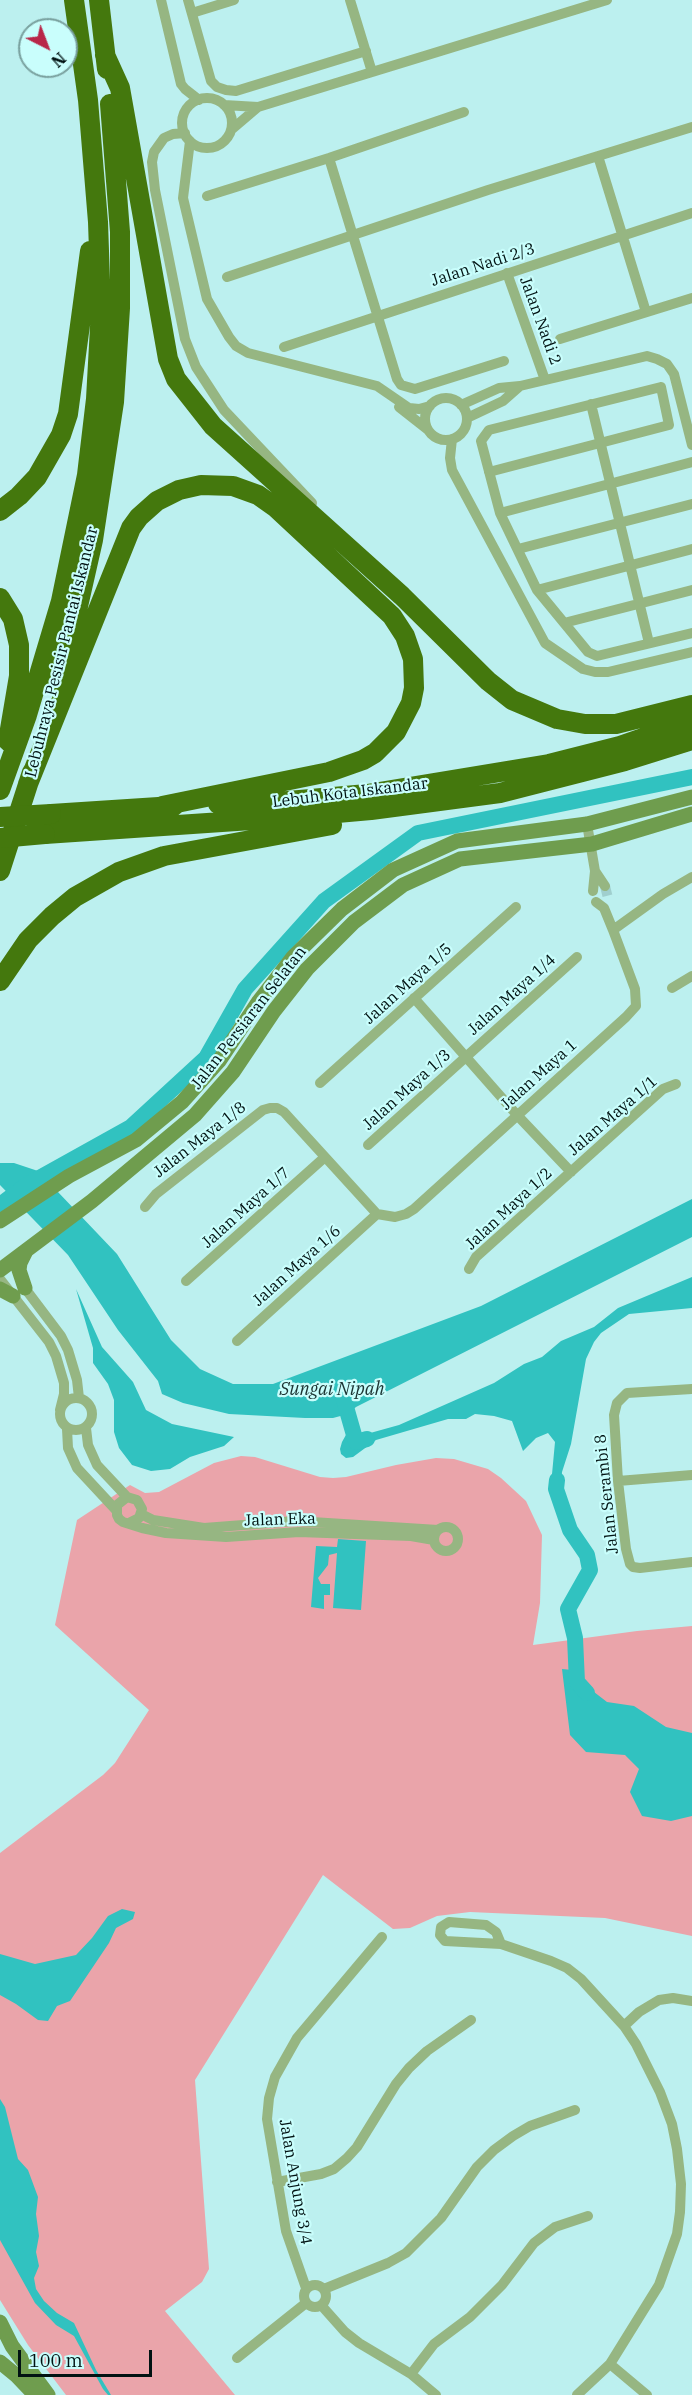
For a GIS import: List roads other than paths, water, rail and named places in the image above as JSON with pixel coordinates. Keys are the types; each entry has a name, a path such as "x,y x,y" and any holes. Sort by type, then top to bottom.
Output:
{"highway":[{"name":"Lebuhraya Pesisir Pantai Iskandar","path":"0,789 27,715 56,620 87,475 96,399 101,309 98,222 88,100 74,0"},
{"name":"Lebuhraya Pesisir Pantai Iskandar","path":"0,871 28,784 85,577 104,475 114,402 120,308 120,232 116,152 99,0"},
{"path":"105,55 120,88 162,335 176,379 207,419 242,455 402,596 488,681 512,700 557,719 585,724 616,724 692,705"},
{"path":"0,511 19,496 37,477 61,435 69,405 90,251 98,222"},
{"path":"28,784 131,528 139,517 157,501 179,490 207,484 234,486 258,495 275,507 392,616 405,636 413,659 414,688 411,703 396,732 386,744 363,760 329,772 162,806"},
{"path":"0,598 9,611 17,631 20,659 0,789"},
{"name":"Lebuh Kota Iskandar","path":"0,817 162,806 277,802 379,792 549,764 620,746 692,722"},
{"name":"Lebuh Kota Iskandar","path":"0,838 371,810 500,793 625,761 692,740"},
{"path":"0,981 28,940 52,916 75,897 140,863 184,852 500,793"}],"street":[{"path":"161,0 181,84 199,100"},
{"path":"188,0 211,81 217,87 226,90 236,91 366,51"},
{"path":"192,13 234,0"},
{"path":"350,0 372,72"},
{"path":"387,392 395,403 438,439 452,440 463,431 467,418 461,405 455,401 442,399 419,409 409,408 387,392 377,386 248,353 236,346 229,337 207,299 183,198 183,184 189,157 187,137 183,126 186,110 199,100 212,99 224,105 258,107 607,0"},
{"path":"224,105 231,117 231,130"},
{"path":"183,184 194,160 208,148 222,143 231,130 258,107"},
{"path":"207,196 329,159 464,112"},
{"path":"227,277 488,190 692,127"},
{"path":"208,148 195,145 187,137 173,134 158,145 152,162 181,324 196,367 214,396 244,432 402,596"},
{"path":"598,156 646,312"},
{"path":"329,159 397,379 407,388 415,389 504,361"},
{"name":"Jalan Nadi 2/3","path":"284,347 622,234 692,213"},
{"name":"Jalan Nadi 2","path":"507,273 545,380"},
{"path":"560,339 692,298"},
{"path":"461,405 499,388 520,386 647,356 667,364 674,374 692,445"},
{"path":"467,418 503,401 520,386"},
{"path":"489,472 669,425 661,387 489,430 481,441 489,472 500,513 537,590 592,655 597,656 692,633"},
{"path":"591,404 649,643"},
{"path":"427,429 425,417 430,406"},
{"path":"452,440 450,458 452,470 545,643 583,669 595,672 608,672 692,652"},
{"path":"500,513 692,462"},
{"path":"518,549 692,504"},
{"path":"537,590 692,549"},
{"path":"564,623 692,590"},
{"name":"Jalan Persiaran Selatan","path":"0,1221 69,1176 136,1140 182,1102 219,1061 259,1000 293,957 342,909 393,870 457,841 587,824 692,796"},
{"name":"Jalan Persiaran Selatan","path":"2,1263 33,1245 92,1201 195,1115 233,1072 274,1011 307,969 354,922 403,885 460,859 592,844 692,814"},
{"name":"Jalan Maya 1","path":"377,1214 395,1217 414,1209 636,1006 635,989 600,900 587,824"},
{"name":"Jalan Maya 1","path":"595,871 605,886"},
{"path":"613,930 654,899 692,877"},
{"name":"Jalan Maya 1/5","path":"320,1083 516,907"},
{"name":"Jalan Maya 1/4","path":"466,1057 577,957"},
{"path":"672,988 692,976"},
{"path":"414,998 517,1115 571,1172"},
{"name":"Jalan Maya 1/3","path":"368,1145 466,1057"},
{"name":"Jalan Maya 1/1","path":"571,1172 663,1089 676,1084"},
{"name":"Jalan Maya 1/8","path":"145,1207 156,1194 263,1110 270,1108 284,1112 377,1214"},
{"name":"Jalan Maya 1/7","path":"186,1281 325,1157"},
{"name":"Jalan Maya 1/2","path":"469,1269 476,1257 571,1172"},
{"name":"Jalan Maya 1/6","path":"237,1341 377,1214"},
{"path":"13,1291 20,1263 33,1245"},
{"name":"Jalan Eka","path":"0,1279 13,1291 61,1336 77,1380 79,1398 87,1403 92,1411 91,1420 86,1428 91,1455 97,1465 127,1497 140,1504 141,1514 153,1520 204,1528 296,1521 436,1535 299,1532 226,1537 188,1536 158,1532 119,1519 116,1510 77,1468 68,1448 67,1429 60,1420 64,1383 56,1356 49,1342 13,1291 2,1263"},
{"name":"Jalan Serambi 8","path":"692,1389 627,1393 616,1403 614,1415 618,1481 626,1549 630,1564 640,1568 692,1562"},
{"path":"60,1410 67,1400 79,1398"},
{"path":"67,1429 80,1431 86,1428"},
{"path":"618,1481 692,1475"},
{"path":"116,1510 119,1501 127,1497"},
{"path":"129,1523 139,1518 141,1514"},
{"path":"501,1944 496,1932 486,1925 449,1922 444,1924 440,1932 443,1939 450,1942 501,1944 567,1968 581,1979 624,2026 648,2065 672,2124 681,2184 677,2234 659,2285 610,2364 577,2395"},
{"name":"Jalan Anjung 3/4","path":"306,2288 286,2231 267,2119 269,2098 275,2077 297,2038 382,1937"},
{"path":"624,2026 639,2012 659,2000 692,2001"},
{"path":"277,2182 321,2174 334,2169 357,2147 391,2091 409,2068 427,2051 471,2020"},
{"path":"324,2289 388,2263 405,2253 441,2218 477,2167 495,2150 530,2126 575,2110"},
{"path":"411,2373 434,2344 470,2317 502,2285 534,2243 555,2227 588,2216"},
{"path":"318,2285 324,2289 326,2298 321,2306 315,2308 306,2303 303,2295 306,2288 318,2285"},
{"path":"237,2358 306,2303"},
{"path":"321,2306 345,2332 359,2343 411,2373 436,2395"},
{"path":"0,2322 12,2346 47,2395"},
{"path":"0,2348 47,2395"},
{"path":"0,2362 35,2395"},
{"path":"610,2364 647,2395"},
{"path":"0,2367 17,2376"}],"water":[{"name":"Sungai Nipah","path":"0,1163 14,1163 38,1171 117,1254 171,1340 200,1369 233,1384 273,1384 481,1306 692,1199 692,1237 356,1407 348,1414 333,1418 305,1418 229,1414 183,1403 162,1394 158,1381 118,1330 68,1255 0,1185"},
{"path":"692,1277 692,1308 629,1314 601,1333 594,1342 586,1359 571,1444 562,1472 560,1500 551,1485 555,1442 548,1433 536,1438 523,1451 512,1421 494,1416 475,1414 466,1419 448,1419 376,1440 353,1457 346,1458 341,1454 342,1442 347,1433 357,1430 363,1435 399,1425 494,1383 524,1364 542,1357 561,1341 594,1327 618,1308"},
{"path":"76,1289 102,1347 133,1382 146,1410 172,1424 234,1437 224,1446 190,1457 170,1469 151,1471 132,1465 119,1448 114,1432 114,1400 108,1384 93,1363 93,1348"},
{"path":"338,1539 366,1541 361,1610 333,1608 337,1553 329,1555 328,1565 318,1578 321,1584 330,1584 330,1595 324,1595 324,1609 311,1607 316,1546 337,1547"},
{"path":"562,1669 573,1670 585,1685 607,1702 634,1706 666,1727 692,1733 692,1816 671,1821 642,1816 630,1792 639,1769 625,1755 586,1752 570,1735"},
{"path":"122,1909 135,1912 133,1919 116,1928 109,1943 70,2001 57,2006 48,2021 38,2020 0,1995 0,1954 35,1964 76,1955 108,1916"},
{"path":"0,2099 5,2107 18,2159 28,2170 38,2197 36,2214 39,2236 36,2252 39,2266 34,2278 36,2289 44,2301 57,2313 74,2323 96,2370 111,2395 103,2389 74,2336 56,2325 35,2303 0,2240"}],"waterway":[{"path":"0,1205 25,1186 131,1127 206,1058 245,989 324,901 418,833 692,777"},
{"path":"342,1393 356,1442 367,1439"},
{"path":"557,1480 556,1489 570,1530 587,1555 590,1570 568,1609 575,1638 577,1682 587,1693"}],"tunnel":[{"path":"605,886 608,898"}]}
